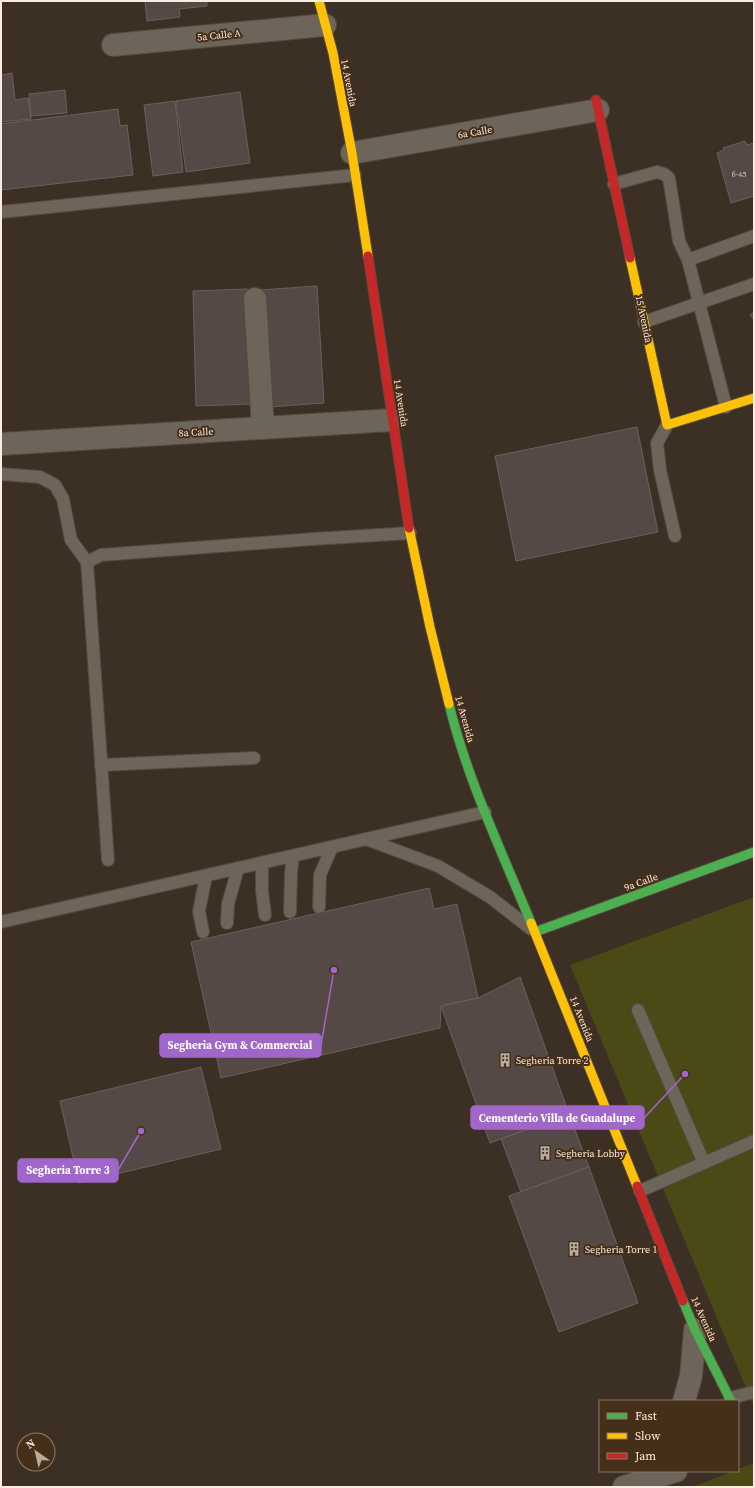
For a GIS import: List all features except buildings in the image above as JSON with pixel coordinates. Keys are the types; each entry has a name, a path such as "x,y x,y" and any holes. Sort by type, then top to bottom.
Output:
{"street":[{"name":"14 Avenida","path":"319,1 333,53 352,154 410,533 430,627 455,730 484,812 535,932 695,1330 730,1400"},
{"name":"5a Calle A","path":"113,46 325,25"},
{"name":"6a Calle","path":"352,154 597,105"},
{"name":"15 Avenida","path":"597,105 667,425"},
{"path":"255,299 263,428"},
{"path":"667,425 754,398"},
{"name":"8a Calle","path":"1,444 392,420"},
{"name":"9a Calle","path":"535,932 754,852"},
{"path":"684,1400 691,1376 695,1330"},
{"path":"638,1480 672,1472"}],"lane":[{"path":"614,184 657,172 664,174 669,178 679,241 688,260 726,407"},
{"path":"1,212 355,175"},
{"path":"688,260 754,236"},
{"path":"644,322 754,284"},
{"path":"667,425 657,444 660,470 675,536"},
{"path":"1,474 40,477 56,485 63,499 71,540 87,562 108,860"},
{"path":"87,562 101,555 313,538 410,533"},
{"path":"101,765 254,758"},
{"path":"1,922 484,812"},
{"path":"366,839 438,866 490,897 535,932"},
{"path":"319,907 320,875 332,847"},
{"path":"290,912 293,856"},
{"path":"262,863 262,891 265,915"},
{"path":"227,923 228,904 238,868"},
{"path":"203,932 199,911 206,876"},
{"path":"638,1010 704,1163"},
{"path":"640,1191 754,1141"},
{"path":"730,1400 754,1392"}],"shaded area":[{"path":"754,897 754,1407 570,965"},
{"path":"754,1463 754,1487 693,1487 731,1472 739,1472 739,1469"}],"traffic: fast":[{"path":"449,704 465,760 475,788 531,923"},
{"path":"535,932 754,852"},
{"path":"683,1301 695,1330 730,1400"}],"traffic: slow":[{"path":"319,1 333,53 352,153 368,256"},
{"path":"630,258 667,425 754,398"},
{"path":"409,528 430,627 449,704"},
{"path":"531,923 637,1186"}],"traffic: jam":[{"path":"596,100 630,258"},
{"path":"368,256 409,528"},
{"path":"637,1186 683,1301"}],"place":[{"name":"Segheria Gym & Commercial","path":"334,970"},
{"name":"Segheria Torre 2","path":"505,1060"},
{"name":"Cementerio Villa de Guadalupe","path":"685,1074"},
{"name":"Segheria Torre 3","path":"141,1131"},
{"name":"Segheria Lobby","path":"545,1153"},
{"name":"Segheria Torre 1","path":"574,1249"}]}
